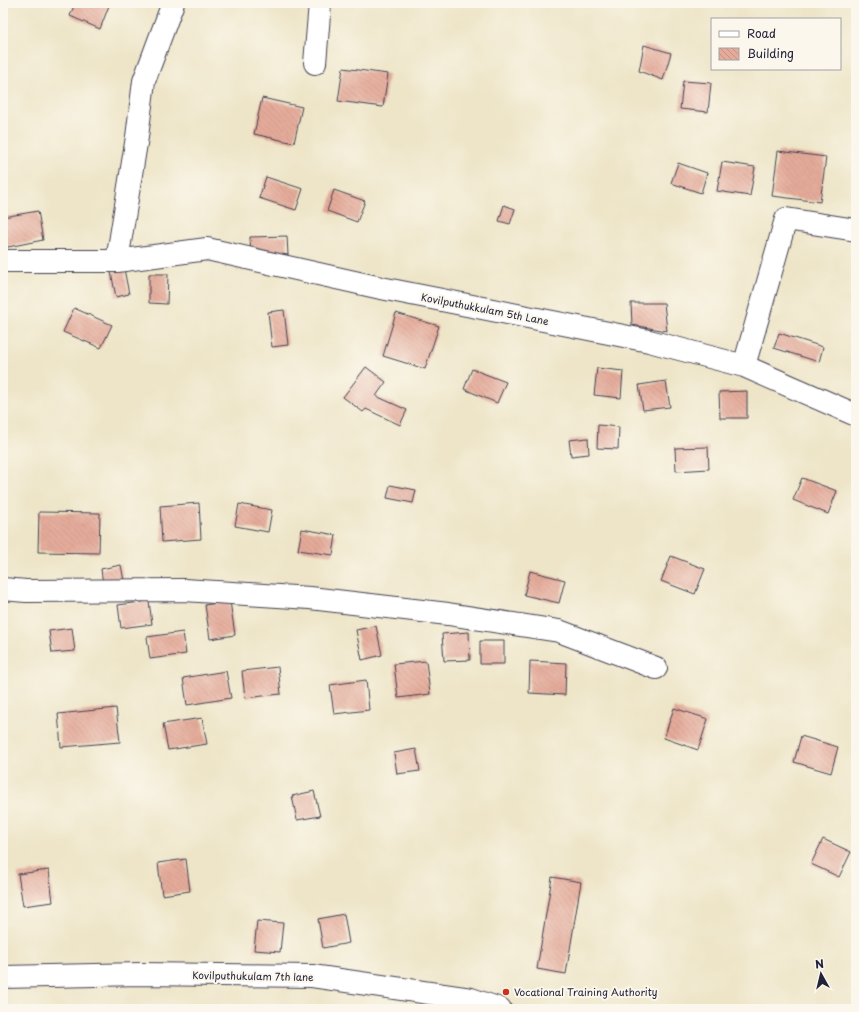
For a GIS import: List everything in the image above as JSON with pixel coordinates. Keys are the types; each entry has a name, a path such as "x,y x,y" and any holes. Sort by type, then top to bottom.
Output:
{"street":[{"path":"117,261 137,137 144,81 173,3"},
{"path":"315,63 320,3"},
{"path":"744,366 786,219 856,230"},
{"name":"Kovilputhukkulam 5th Lane","path":"3,261 117,261 207,249 381,288 649,341 744,366 856,415"},
{"path":"3,589 26,591 192,591 310,598 441,613 559,631 656,668"},
{"name":"Kovilputhukulam 7th lane","path":"3,977 140,974 312,976 421,1000 471,999 500,1009"}],"building":[{"path":"75,3 110,3 100,29 70,16"},
{"path":"644,45 671,53 663,80 639,71"},
{"path":"343,68 388,74 383,107 338,101"},
{"path":"683,81 711,83 708,112 680,109"},
{"path":"262,98 302,107 294,143 254,134"},
{"path":"778,151 826,157 820,202 772,196"},
{"path":"722,162 755,167 750,196 717,191"},
{"path":"678,163 707,173 701,193 671,183"},
{"path":"266,177 303,189 296,210 259,198"},
{"path":"334,190 365,201 357,222 327,211"},
{"path":"504,205 515,209 510,224 499,221"},
{"path":"38,211 43,240 3,248 3,217"},
{"path":"287,236 288,255 251,256 250,237"},
{"path":"124,269 129,294 116,297 111,272"},
{"path":"149,274 168,274 167,304 149,303"},
{"path":"631,303 664,303 667,331 632,325"},
{"path":"74,308 112,325 101,348 63,332"},
{"path":"284,310 288,345 272,347 268,312"},
{"path":"396,313 439,326 425,369 383,356"},
{"path":"779,333 823,347 819,362 774,348"},
{"path":"366,367 386,382 376,396 407,410 400,425 366,409 363,412 343,397"},
{"path":"597,368 623,371 621,398 594,395"},
{"path":"472,369 506,382 497,403 464,389"},
{"path":"666,381 670,407 643,410 639,385"},
{"path":"747,391 747,418 720,418 719,392"},
{"path":"598,425 619,427 618,449 597,448"},
{"path":"588,438 589,454 571,456 569,440"},
{"path":"708,447 709,469 676,471 675,448"},
{"path":"802,478 837,491 828,514 793,500"},
{"path":"390,485 416,490 413,503 387,498"},
{"path":"199,503 201,539 162,542 160,506"},
{"path":"239,504 272,510 268,532 235,526"},
{"path":"39,512 100,513 99,553 38,552"},
{"path":"302,529 336,535 333,555 298,550"},
{"path":"671,556 705,569 695,594 661,581"},
{"path":"121,565 124,581 103,585 101,569"},
{"path":"530,571 565,580 559,603 524,595"},
{"path":"149,601 152,624 121,628 118,605"},
{"path":"230,601 235,635 210,639 205,605"},
{"path":"376,626 382,655 362,660 356,630"},
{"path":"72,628 75,651 52,653 49,631"},
{"path":"183,632 186,654 150,659 147,637"},
{"path":"469,632 470,660 444,661 442,634"},
{"path":"480,641 504,641 504,664 480,664"},
{"path":"426,661 430,694 398,698 394,664"},
{"path":"530,661 566,663 565,695 529,693"},
{"path":"278,667 281,694 245,698 242,671"},
{"path":"226,671 231,698 187,705 183,678"},
{"path":"366,680 369,710 334,714 330,685"},
{"path":"116,708 120,742 61,747 58,714"},
{"path":"674,708 708,719 698,750 664,738"},
{"path":"202,718 207,744 168,750 163,724"},
{"path":"801,736 838,747 831,773 794,762"},
{"path":"416,749 420,771 397,774 394,753"},
{"path":"314,791 320,816 297,820 292,796"},
{"path":"823,839 851,852 839,877 811,864"},
{"path":"186,859 190,891 162,895 158,863"},
{"path":"49,870 53,902 23,906 18,874"},
{"path":"552,877 581,882 566,974 537,969"},
{"path":"344,914 349,943 323,948 318,919"},
{"path":"257,921 283,923 280,952 254,950"}],"place":[{"name":"Vocational Training Authority","path":"506,992"}]}
